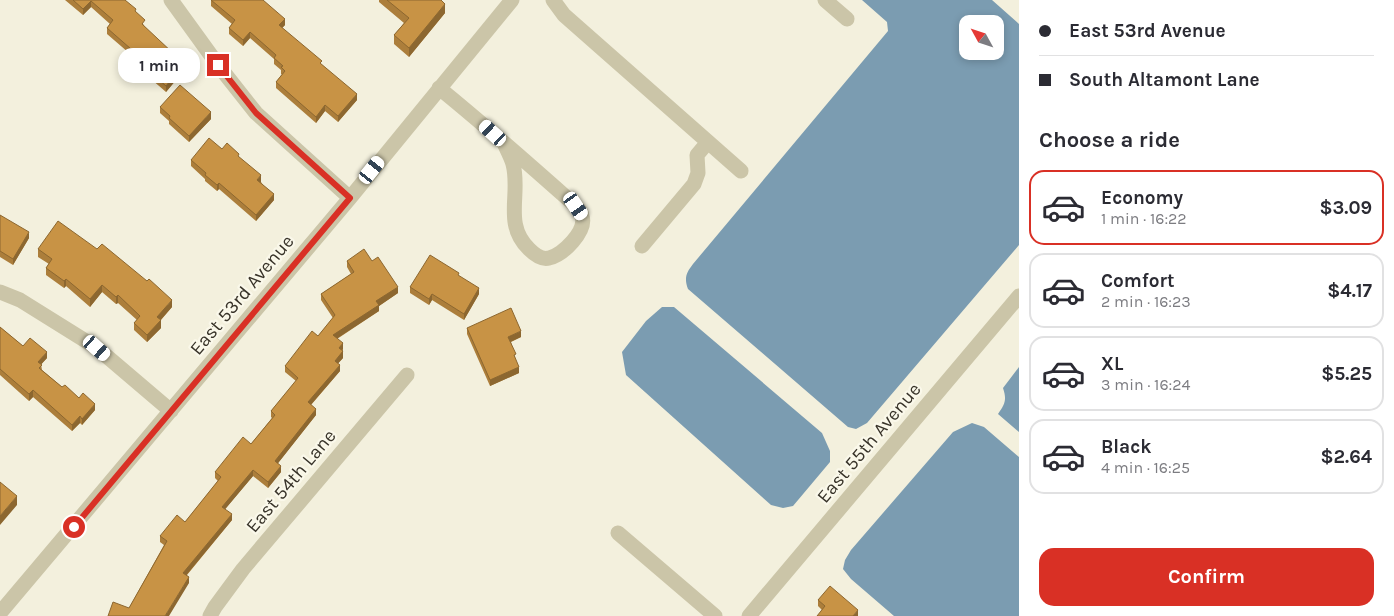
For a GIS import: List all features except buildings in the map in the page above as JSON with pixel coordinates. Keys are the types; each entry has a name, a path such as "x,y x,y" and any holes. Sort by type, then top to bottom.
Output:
{"street":[{"path":"171,0 218,65 256,113 350,198"},
{"path":"553,0 564,15 741,171"},
{"path":"825,0 847,18"},
{"name":"East 53rd Avenue","path":"0,613 350,198 439,88 505,2"},
{"path":"439,88 504,143 576,206 582,215 582,228 575,239 559,254 548,259 537,256 527,248 517,232 513,214 514,165 504,143"},
{"path":"642,246 694,184 698,174 697,155 708,142"},
{"path":"0,292 20,300 97,348 171,411"},
{"name":"East 55th Avenue","path":"749,616 1019,296"},
{"name":"East 54th Lane","path":"210,616 214,607 243,569 408,375"},
{"path":"618,533 714,616"}],"water":[{"path":"862,0 992,0 1019,24 1019,245 867,423 856,429 848,427 688,289 686,279 687,273 693,264 888,31 887,22"},
{"path":"662,307 674,307 822,433 830,451 830,462 793,506 783,508 771,505 626,375 622,352 646,321"},
{"path":"1019,367 1019,432 998,414 1005,402 1003,388"},
{"path":"972,423 984,427 1019,457 1019,616 894,616 851,579 843,569 845,560 851,550 953,432"}],"route":[{"path":"74,527 350,198 256,113 218,65"}]}
